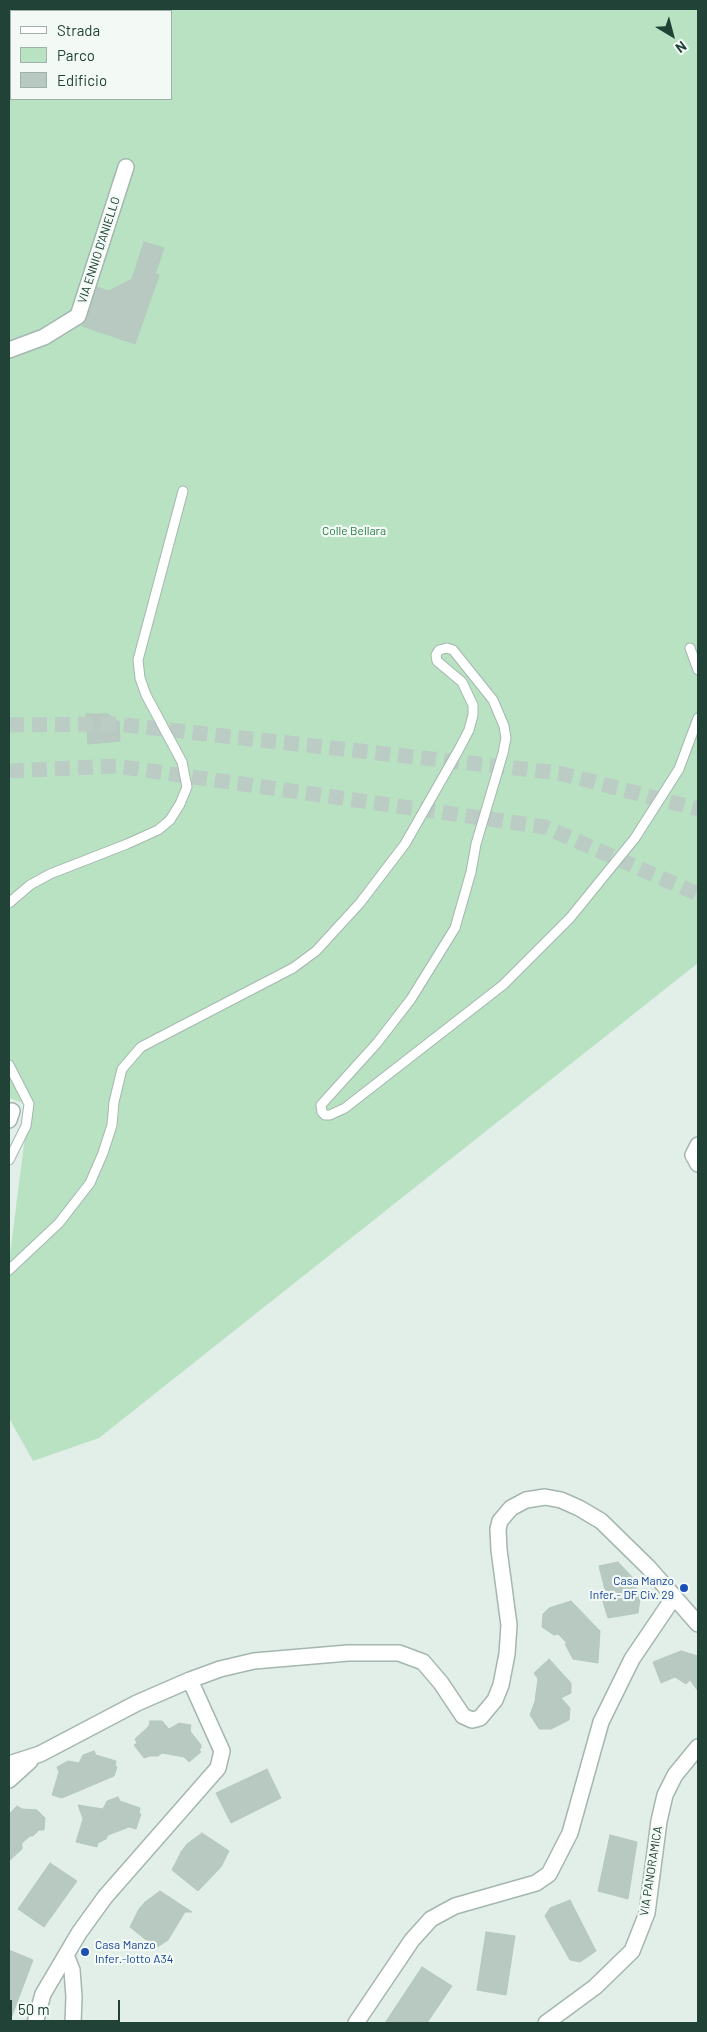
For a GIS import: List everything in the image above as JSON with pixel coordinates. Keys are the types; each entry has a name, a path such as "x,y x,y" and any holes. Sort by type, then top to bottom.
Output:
{"street":[{"name":"VIA ENNIO D'ANIELLO","path":"9,350 44,337 78,316 126,167"},
{"path":"698,1145 693,1155 698,1164"},
{"path":"9,1764 40,1754 137,1702 220,1669 254,1661 348,1653 399,1652 423,1662 441,1682 464,1716 472,1720 480,1718 495,1700 501,1684 507,1654 509,1625 498,1538 500,1521 517,1504 536,1498 561,1500 579,1508 601,1522 648,1567 698,1624"},
{"path":"356,2023 412,1940 431,1919 455,1906 536,1883 549,1874 570,1833 601,1722 632,1659 674,1597"},
{"path":"35,2023 43,1994 66,1955 105,1897 218,1768 222,1751 190,1680"},
{"name":"VIA PANORAMICA","path":"546,2023 595,1987 632,1951 647,1913 659,1821 665,1795 675,1774 698,1747"},
{"path":"9,1780 40,1754"},
{"path":"66,1955 72,1970 73,2023"}],"lane":[{"path":"9,903 30,885 50,874 158,830 170,820 180,804 187,787 182,762 146,695 140,678 138,660 183,491"},
{"path":"9,1270 59,1223 90,1183 103,1153 112,1125 114,1102 122,1069 141,1048 293,968 316,951 360,902 405,844 458,751 469,730 473,715 473,705 462,682 437,661 436,655 440,650 447,648 453,650 493,700 504,726 506,738 503,752 454,928 411,999 377,1043 321,1105 322,1112 325,1115 330,1115 345,1108 503,985 570,918 635,838 679,769 698,718"},
{"path":"690,648 698,670"},
{"path":"9,1065 29,1104 26,1126 9,1160"}],"green space":[{"name":"Colle Bellara","path":"9,9 698,9 698,963 99,1438 33,1461 9,1418 9,1262 29,1105 9,1098"}],"building":[{"path":"144,242 164,248 155,274 159,275 135,344 82,326 87,319 97,287 109,291 132,279"},
{"path":"86,714 108,714 114,721 119,721 120,741 88,744"},
{"path":"618,1562 634,1579 640,1599 638,1613 608,1618 601,1595 606,1594 599,1566"},
{"path":"571,1601 600,1631 598,1663 573,1659 565,1644 567,1643 558,1634 554,1635 542,1627 543,1614 549,1608"},
{"path":"681,1651 698,1656 698,1691 690,1680 686,1684 675,1677 661,1683 653,1662"},
{"path":"549,1659 571,1683 571,1693 561,1698 570,1708 569,1720 551,1729 539,1729 530,1715 535,1701 538,1679 534,1673"},
{"path":"150,1721 162,1721 169,1729 179,1723 191,1725 190,1731 201,1745 199,1749 201,1752 189,1762 184,1757 162,1753 158,1756 144,1758 134,1745 137,1743 135,1739 149,1726"},
{"path":"94,1751 96,1755 116,1761 115,1766 117,1767 114,1776 62,1798 52,1795 59,1772 57,1767 68,1761 79,1763 83,1755"},
{"path":"267,1769 281,1798 231,1823 216,1793"},
{"path":"118,1797 120,1801 140,1808 139,1813 141,1814 136,1829 129,1827 108,1835 106,1839 98,1843 97,1847 76,1842 83,1819 78,1805 103,1809 107,1801"},
{"path":"17,1806 22,1809 37,1810 45,1818 44,1830 39,1830 22,1843 22,1849 9,1861 9,1814"},
{"path":"202,1833 229,1851 221,1867 198,1891 172,1870 187,1844"},
{"path":"610,1835 637,1842 628,1899 598,1891"},
{"path":"50,1863 77,1881 44,1927 18,1909"},
{"path":"160,1891 192,1912 185,1912 168,1940 156,1948 130,1927 139,1909"},
{"path":"570,1900 596,1951 580,1962 570,1960 545,1916 550,1908"},
{"path":"486,1932 515,1936 506,1995 477,1990"},
{"path":"9,1950 33,1960 10,2021 9,2021"},
{"path":"422,1967 452,1986 427,2023 385,2023"}],"tunnel":[{"path":"9,725 116,724 559,773 698,809"},
{"path":"9,771 116,766 545,827 698,894"}],"place":[{"name":"Casa Manzo Infer.- DF Civ. 29","path":"684,1588"},
{"name":"Casa Manzo Infer.-lotto A34","path":"85,1952"}]}
